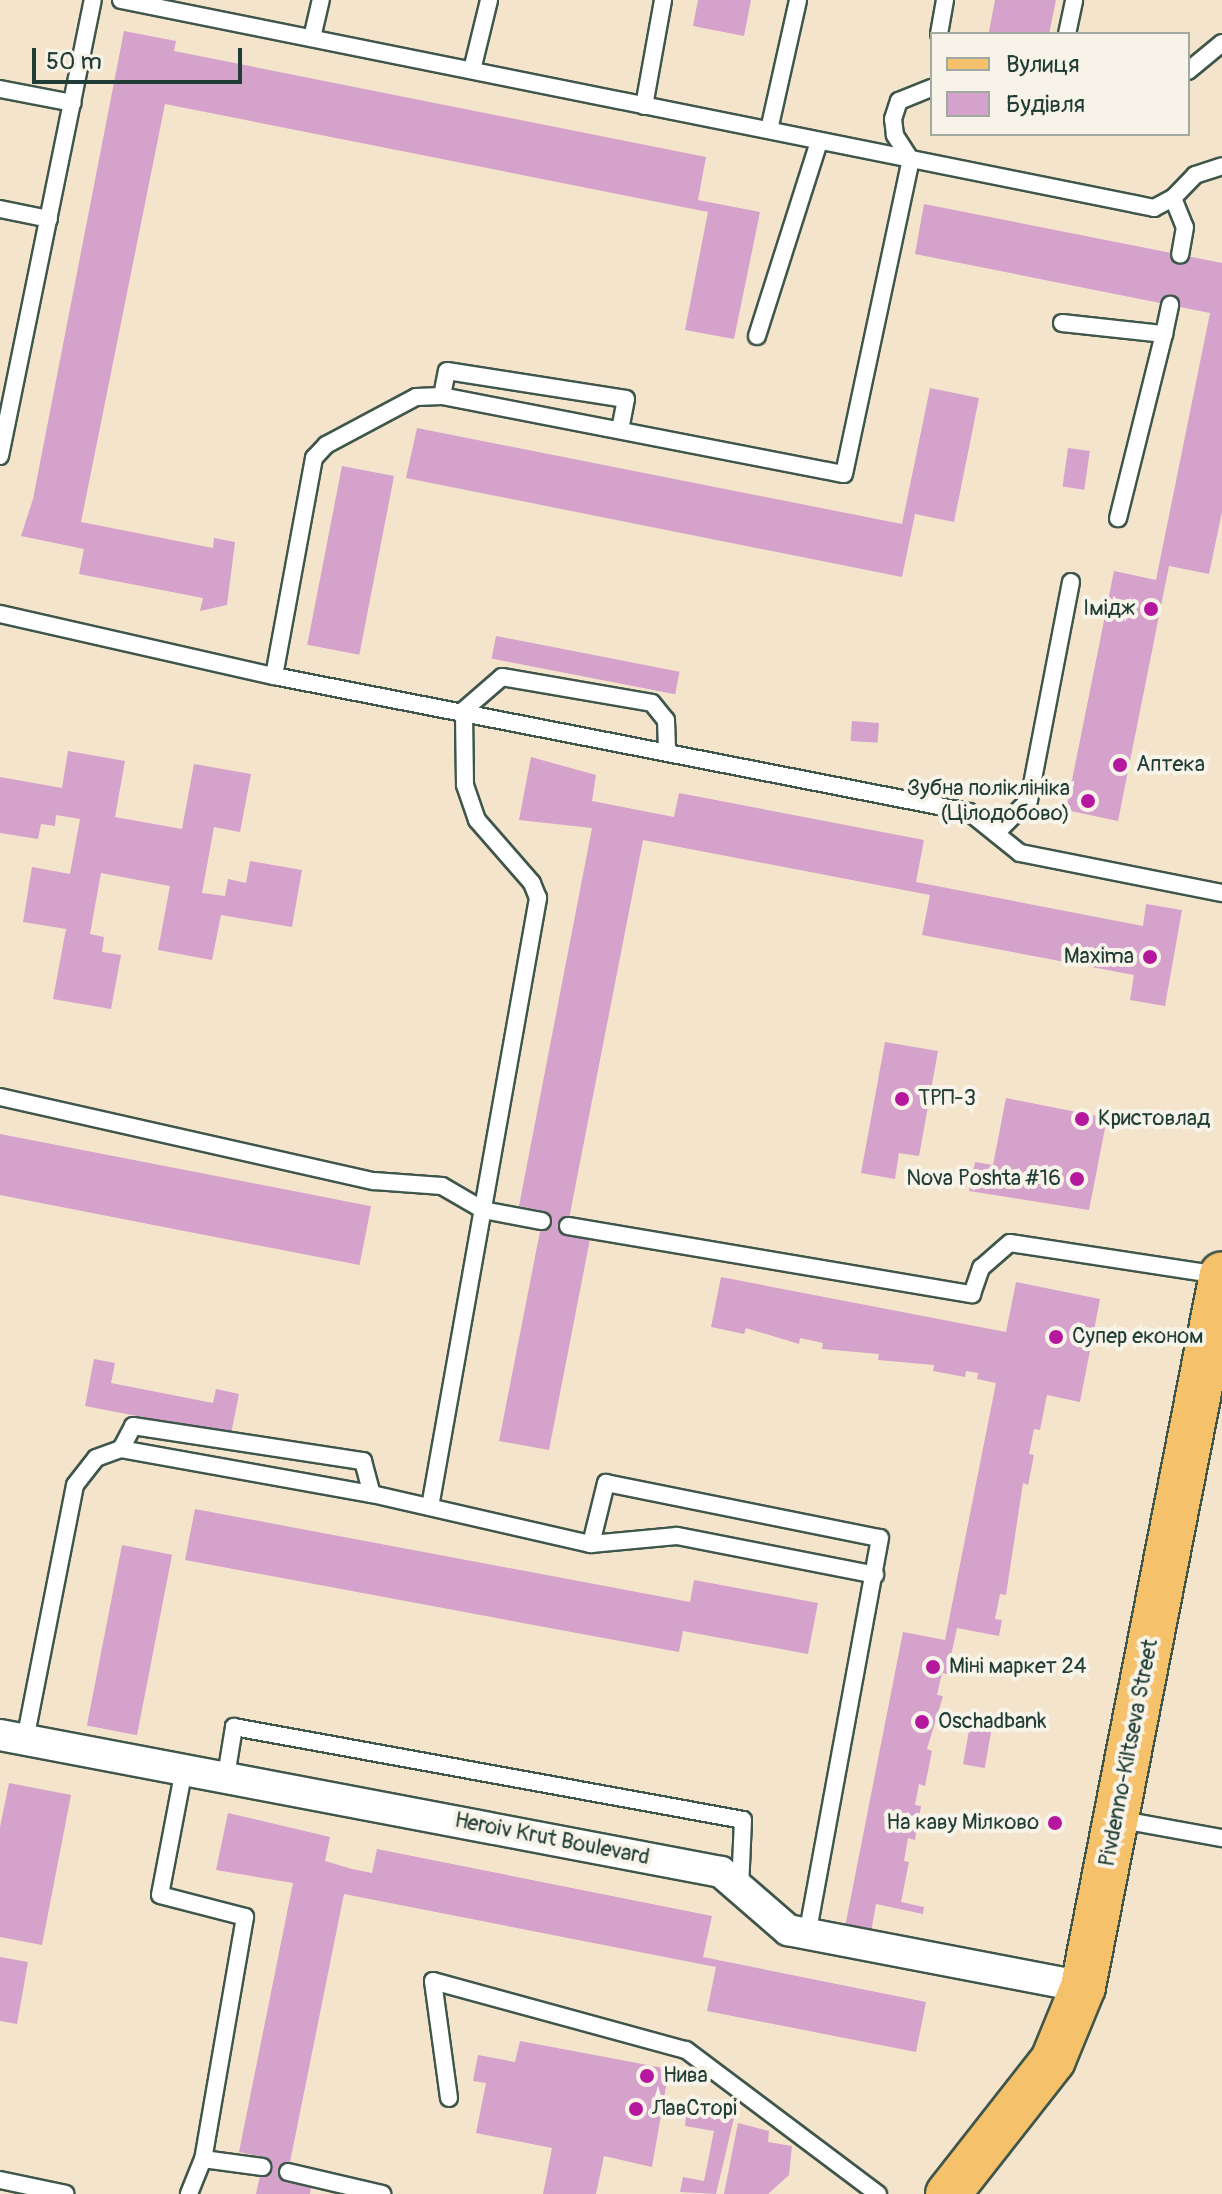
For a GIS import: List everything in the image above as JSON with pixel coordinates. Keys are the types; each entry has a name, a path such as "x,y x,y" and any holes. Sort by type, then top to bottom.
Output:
{"main road":[{"name":"Pivdenno-Kiltseva Street","path":"948,2194 1053,2060 1083,1987 1222,1275"}],"street":[{"name":"Heroiv Krut Boulevard","path":"13,1738 721,1872 788,1930 1083,1987"}],"lane":[{"path":"0,456 93,0"},
{"path":"121,0 200,8 312,38 1154,208 1173,198 1195,175 1222,166"},
{"path":"312,38 321,0"},
{"path":"472,70 489,0"},
{"path":"644,106 663,0"},
{"path":"769,130 798,0"},
{"path":"939,32 945,0"},
{"path":"1067,32 1074,0"},
{"path":"1190,69 1222,43"},
{"path":"274,676 314,458 326,445 416,397 442,396 844,474 911,160 895,135 893,119 899,101 930,87"},
{"path":"0,89 73,103"},
{"path":"757,336 819,142"},
{"path":"1173,198 1185,227 1180,255"},
{"path":"0,209 49,219"},
{"path":"1118,518 1170,305"},
{"path":"1062,323 1164,334"},
{"path":"442,396 447,371 626,399 620,429"},
{"path":"996,833 1029,800 1071,582"},
{"path":"0,614 274,676 667,749 969,812 1020,853 1222,893"},
{"path":"430,1507 538,898 532,883 477,820 465,785 464,710 502,677 652,703 666,720 667,749"},
{"path":"0,1097 374,1181 442,1186 483,1210 542,1221"},
{"path":"568,1226 972,1294 981,1268 1010,1243 1222,1275"},
{"path":"121,1449 133,1426 363,1461 372,1494"},
{"path":"13,1738 75,1485 96,1458 121,1449 372,1494 591,1544 677,1536 875,1575"},
{"path":"591,1544 606,1483 880,1538 807,1935"},
{"path":"226,1776 234,1727 743,1820 740,1888"},
{"path":"184,1769 160,1895 245,1917 203,2159 189,2194"},
{"path":"1117,1818 1222,1838"},
{"path":"449,2098 433,1981 686,2050 878,2194"},
{"path":"203,2159 262,2167"},
{"path":"288,2172 382,2194"},
{"path":"0,2180 66,2194"}],"building":[{"path":"698,0 751,0 744,36 693,26"},
{"path":"995,0 1056,0 1049,32 989,32"},
{"path":"124,31 176,41 174,51 706,157 698,200 760,212 734,339 685,330 708,212 165,104 81,522 213,548 214,538 235,542 227,605 200,611 203,598 79,574 84,549 21,536 33,499"},
{"path":"924,204 1222,263 1222,512 1209,574 1169,566 1118,821 1066,810 1114,571 1156,580 1210,313 915,254"},
{"path":"930,388 979,398 954,522 915,514 902,577 406,478 417,428 902,524"},
{"path":"1068,448 1090,451 1084,490 1063,487"},
{"path":"342,466 394,476 359,655 307,645"},
{"path":"496,636 680,672 675,694 492,659"},
{"path":"852,721 879,723 878,743 851,741"},
{"path":"68,751 125,761 115,817 182,829 194,764 251,774 240,832 214,827 202,893 225,896 228,879 246,883 250,861 302,870 292,927 221,915 212,960 158,950 170,886 101,873 90,934 104,937 102,952 121,955 111,1009 53,999 66,929 23,922 32,867 70,874 80,819 56,815 55,826 41,824 38,839 0,833 0,777 62,788"},
{"path":"531,757 596,775 592,801 674,817 679,793 924,840 916,882 1143,926 1146,904 1182,910 1165,1006 1130,1000 1134,975 922,935 930,895 643,840 566,1234 590,1239 549,1450 499,1441 544,1211 519,1206 592,828 519,820"},
{"name":"ТРП-3","path":"885,1042 938,1051 919,1156 899,1153 895,1179 861,1173"},
{"path":"1006,1098 1107,1118 1089,1210 969,1191 975,1162 993,1165"},
{"path":"0,1134 371,1206 360,1265 0,1195"},
{"path":"721,1277 1006,1332 1016,1282 1100,1299 1080,1402 1047,1395 1040,1430 1034,1429 1029,1454 1034,1455 1028,1485 1023,1483 1006,1595 1000,1594 995,1619 1002,1620 999,1636 957,1628 947,1674 942,1673 937,1695 943,1696 927,1749 932,1751 925,1786 919,1784 915,1805 921,1806 915,1840 908,1838 904,1861 909,1862 901,1902 924,1907 923,1914 876,1904 871,1932 845,1927 903,1632 945,1640 996,1383 977,1379 978,1373 966,1371 965,1377 933,1371 934,1365 878,1360 879,1354 822,1349 823,1343 800,1338 799,1344 746,1328 744,1334 711,1327"},
{"path":"94,1359 115,1363 111,1383 213,1403 216,1389 239,1394 231,1434 85,1406"},
{"path":"195,1509 690,1602 694,1580 818,1603 808,1654 683,1631 679,1652 185,1560"},
{"path":"122,1545 172,1555 137,1735 87,1726"},
{"path":"971,1719 993,1723 985,1768 963,1764"},
{"path":"9,1783 71,1795 42,1945 0,1937 0,1827"},
{"path":"228,1813 330,1837 325,1861 352,1869 372,1873 377,1849 712,1916 703,1957 926,2002 916,2052 707,2011 716,1967 344,1894 286,2182 311,2188 310,2194 256,2194 264,2157 239,2152 293,1883 216,1870"},
{"path":"0,1957 28,1962 17,2024 0,2021"},
{"path":"520,2041 669,2069 652,2167 604,2156 596,2194 543,2194 552,2148 476,2133 486,2083 473,2081 478,2055 515,2062"},
{"path":"687,2110 734,2118 716,2194 680,2192 683,2177 704,2181 714,2131 685,2126"},
{"path":"738,2123 769,2131 768,2142 792,2146 789,2175 768,2194 724,2194"}],"place":[{"name":"Імідж","path":"1151,609"},
{"name":"Аптека","path":"1120,765"},
{"name":"Зубна поліклініка (Цілодобово)","path":"1088,801"},
{"name":"Maxima","path":"1150,957"},
{"name":"ТРП-3","path":"902,1099"},
{"name":"Кристовлад","path":"1082,1119"},
{"name":"Nova Poshta #16","path":"1077,1179"},
{"name":"Супер економ","path":"1056,1337"},
{"name":"Міні маркет 24","path":"933,1667"},
{"name":"Oschadbank","path":"922,1722"},
{"name":"На каву Мілково","path":"1055,1823"},
{"name":"Нива","path":"647,2076"},
{"name":"ЛавСторі","path":"636,2109"}]}
